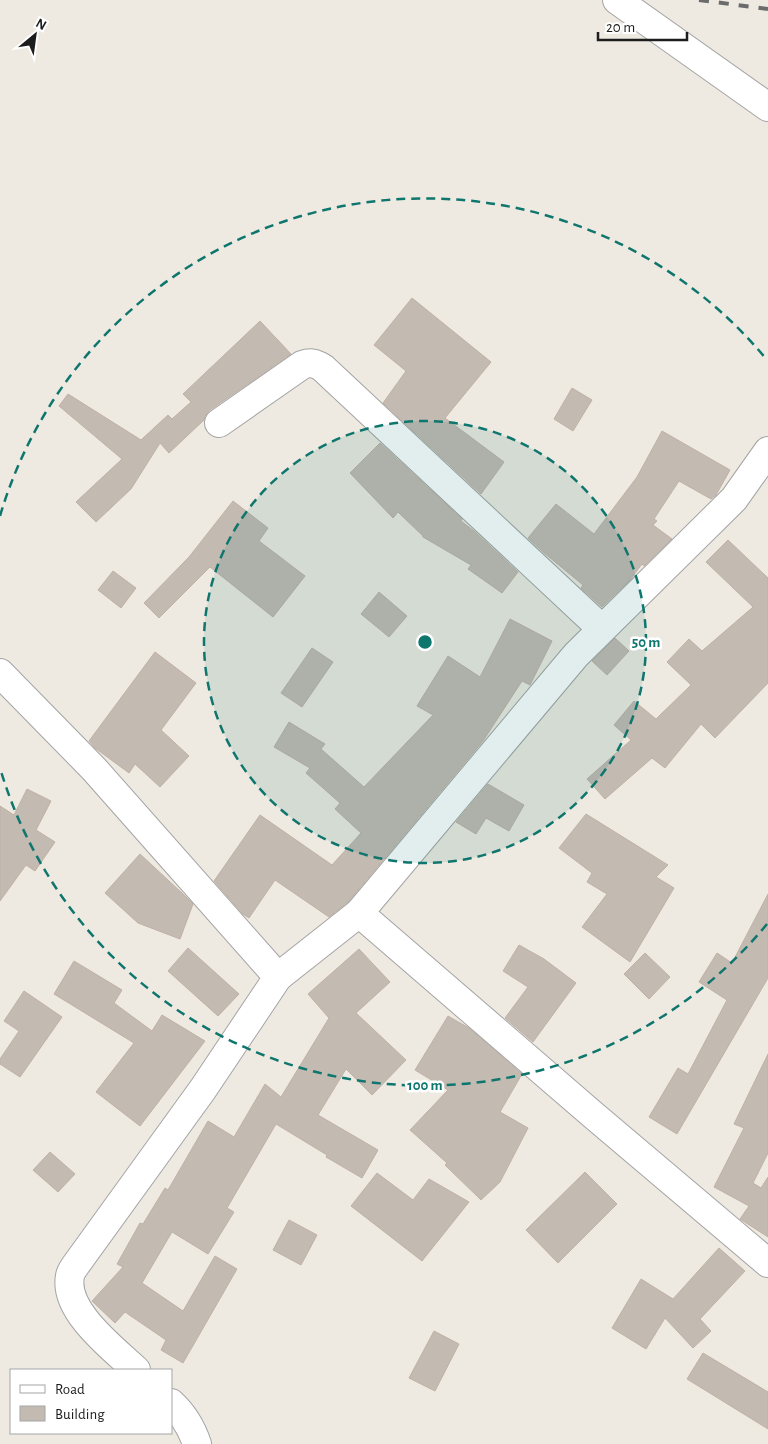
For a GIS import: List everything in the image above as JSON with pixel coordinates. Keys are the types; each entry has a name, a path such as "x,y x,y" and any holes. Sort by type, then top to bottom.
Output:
{"street":[{"path":"617,0 768,107"},
{"path":"219,423 302,365 310,362 315,363 324,368 602,629"},
{"path":"135,1369 88,1325 75,1305 70,1276 75,1266 204,1089 278,976 359,913 576,655 734,499 768,451"},
{"path":"0,673 94,769 278,976"},
{"path":"359,913 592,1114 767,1260"},
{"path":"172,1404 179,1411 194,1435 197,1444"}],"building":[{"path":"412,298 491,362 445,418 504,462 481,494 383,403 406,371 374,345"},
{"path":"260,321 291,354 210,410 204,420 169,453 160,443 131,489 96,522 76,502 122,459 59,406 68,394 141,440 168,415 172,419 191,402 183,394"},
{"path":"572,388 592,400 573,431 554,419"},
{"path":"662,431 730,470 716,495 711,499 679,481 654,519 657,521 653,525 672,539 644,566 642,564 630,580 602,607 581,588 583,585 528,538 556,504 594,534 637,477"},
{"path":"380,443 462,519 461,521 518,572 502,593 468,569 471,565 423,537 398,512 393,518 350,473"},
{"path":"233,501 268,528 259,541 305,576 273,617 210,567 159,618 144,603 189,557"},
{"path":"728,540 768,578 768,683 715,738 701,724 665,768 652,758 605,799 587,779 631,740 614,725 634,701 656,719 691,685 667,662 689,639 702,651 753,607 706,562"},
{"path":"113,571 136,588 121,608 98,590"},
{"path":"379,592 407,616 389,637 361,614"},
{"path":"510,619 552,641 530,685 522,681 483,741 348,902 329,917 275,880 249,918 243,914 214,881 260,815 332,865 361,833 335,809 340,803 306,773 310,768 274,747 289,722 325,744 321,749 364,787 433,715 417,706 448,656 480,677"},
{"path":"615,638 629,651 607,675 592,661"},
{"path":"312,648 333,662 302,707 281,693"},
{"path":"155,652 196,683 161,730 189,756 160,787 135,764 129,773 95,748 89,741"},
{"path":"488,784 524,805 509,831 486,818 476,834 456,822"},
{"path":"27,789 51,801 36,830 55,842 35,871 26,865 0,901 0,806 14,815"},
{"path":"586,814 668,865 656,877 674,888 630,962 582,927 607,894 587,882 592,873 559,848"},
{"path":"140,854 193,904 180,939 138,923 105,893"},
{"path":"768,894 768,978 677,1134 649,1117 678,1068 688,1074 727,1000 699,982 717,953 732,963"},
{"path":"519,945 544,959 576,983 533,1042 505,1018 528,987 503,971"},
{"path":"188,948 239,994 218,1016 168,971"},
{"path":"359,949 390,982 356,1013 406,1060 372,1095 346,1069 318,1115 378,1150 362,1178 276,1124 227,1208 234,1212 208,1254 172,1232 142,1283 183,1311 215,1256 237,1269 183,1363 161,1350 166,1340 125,1312 115,1323 92,1301 123,1267 117,1264 140,1223 143,1224 165,1188 168,1190 208,1121 234,1137 265,1084 281,1097 329,1018 308,994"},
{"path":"645,953 670,977 649,999 624,974"},
{"path":"74,961 122,990 114,1003 152,1031 162,1015 205,1041 140,1126 96,1092 134,1043 54,994"},
{"path":"24,991 62,1017 20,1077 0,1064 0,1059 19,1031 4,1021"},
{"path":"448,1016 469,1028 522,1074 500,1112 528,1128 500,1182 481,1200 445,1165 447,1163 410,1130 448,1090 415,1070"},
{"path":"768,1054 768,1153 753,1183 761,1188 768,1177 768,1237 740,1219 749,1206 714,1187 744,1128 734,1124"},
{"path":"50,1152 75,1174 58,1192 33,1170"},
{"path":"585,1172 617,1204 558,1263 526,1230"},
{"path":"377,1173 413,1200 429,1179 469,1202 422,1261 351,1206"},
{"path":"289,1220 317,1235 301,1265 273,1250"},
{"path":"719,1248 745,1271 700,1319 711,1331 693,1348 665,1318 646,1349 612,1328 641,1279 673,1299"},
{"path":"434,1331 459,1344 435,1391 409,1378"},
{"path":"703,1353 768,1392 768,1429 687,1379"}],"railway":[{"path":"699,0 768,9"}]}
